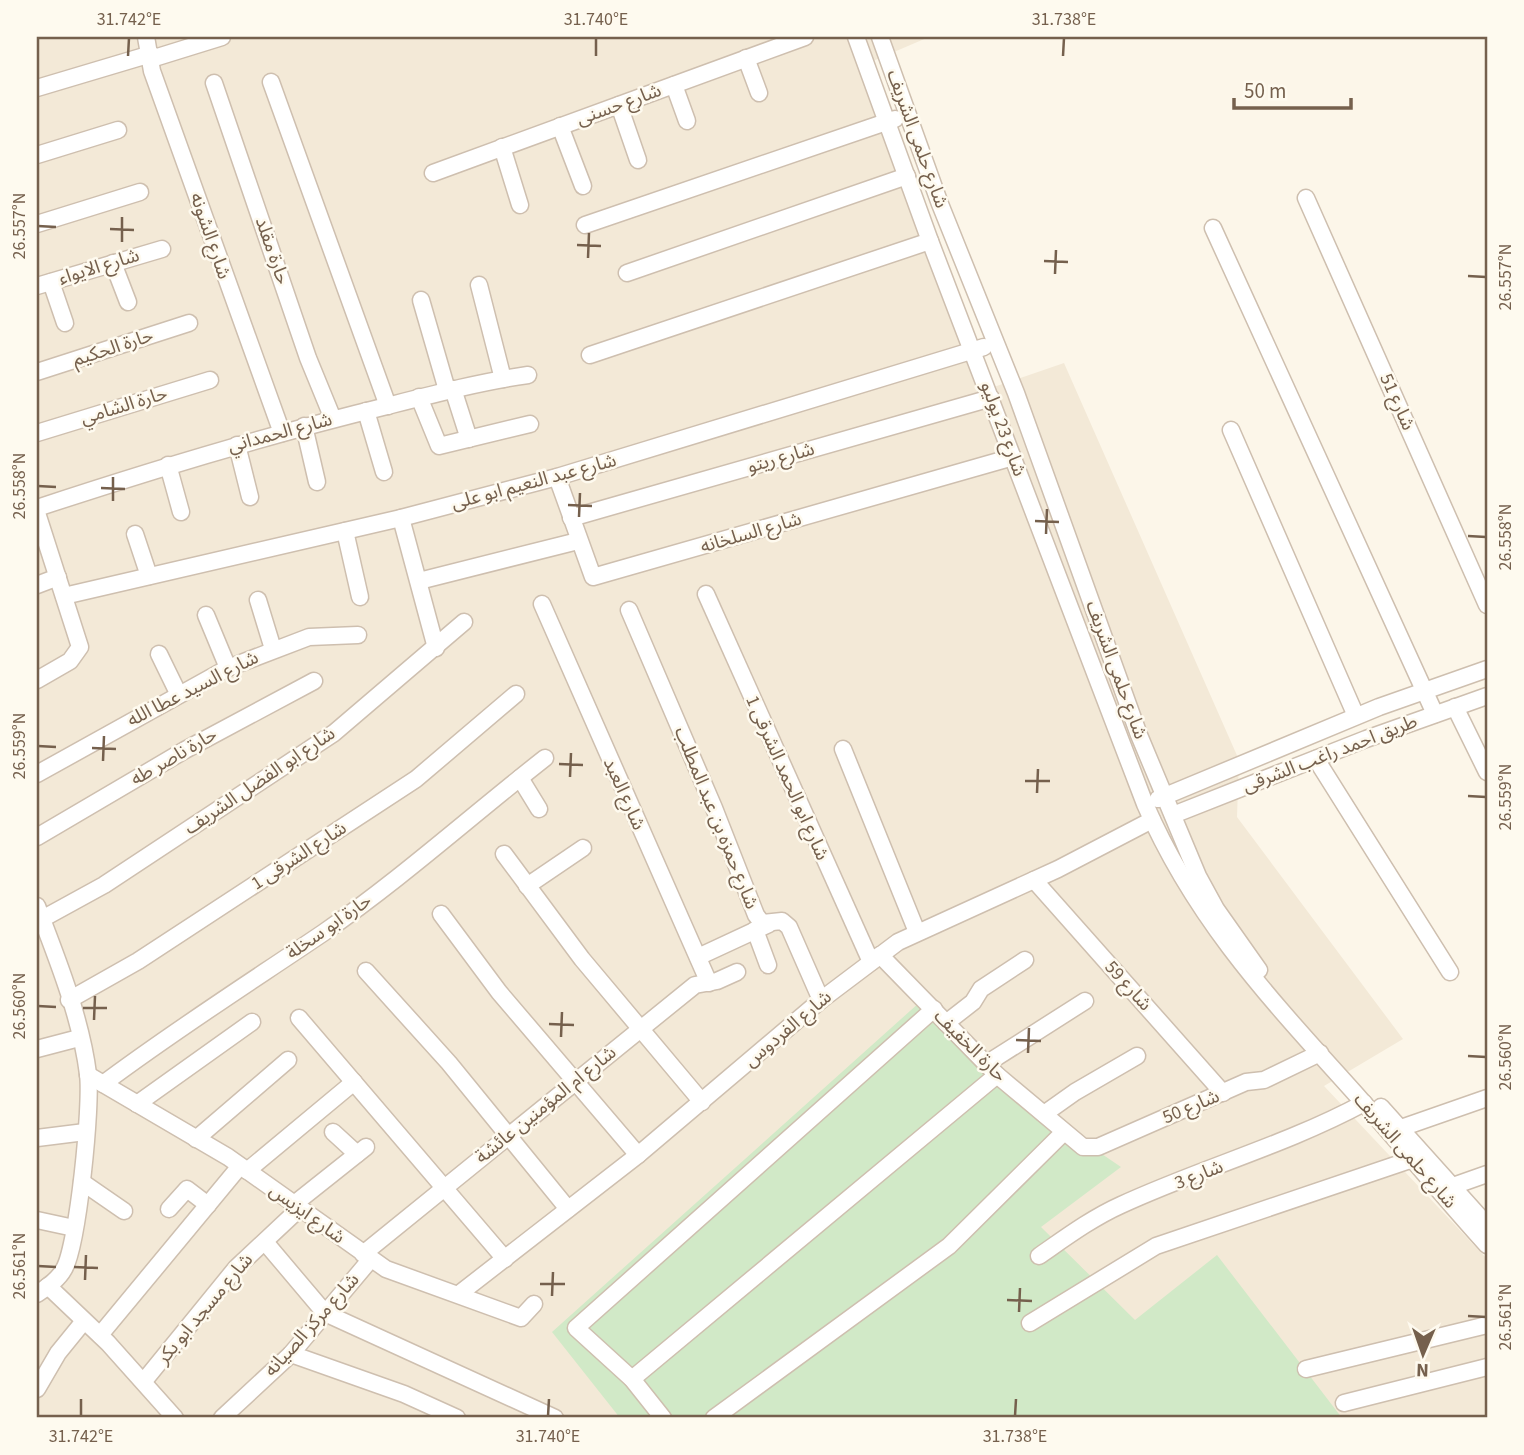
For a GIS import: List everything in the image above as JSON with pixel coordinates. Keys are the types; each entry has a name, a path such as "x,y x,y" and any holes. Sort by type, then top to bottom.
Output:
{"street":[{"name":"شارع الشونه","path":"146,37 173,130 282,433"},
{"name":"شارع حسنى","path":"433,173 805,37"},
{"name":"شارع 23 يوليو","path":"856,37 930,241 1152,820"},
{"name":"شارع حلمى الشريف","path":"880,37 907,114 996,342 1139,736 1204,887 1237,941 1260,972 1453,1186 1485,1234"},
{"path":"37,89 214,38"},
{"path":"746,58 759,93"},
{"path":"271,82 388,406"},
{"name":"حارة مقلد","path":"214,83 332,419"},
{"path":"674,85 687,121"},
{"path":"619,105 638,160"},
{"path":"585,225 907,114"},
{"path":"560,126 583,186"},
{"path":"37,155 118,130"},
{"path":"502,147 520,205"},
{"path":"627,273 907,176"},
{"path":"37,224 140,192"},
{"name":"شارع 51","path":"1306,198 1487,605"},
{"path":"1213,228 1435,714"},
{"path":"590,355 930,241"},
{"name":"شارع الايواء","path":"44,284 162,249"},
{"path":"113,263 128,302"},
{"path":"44,284 65,323"},
{"path":"479,285 503,379"},
{"path":"421,300 469,439"},
{"name":"حارة الحكيم","path":"37,372 189,323"},
{"name":"شارع عبد النعيم ابو على","path":"64,596 401,518 557,477 974,351 996,342"},
{"name":"شارع الحمداني","path":"37,508 168,465 304,426 450,389 528,375"},
{"name":"حارة الشامي","path":"37,433 210,380"},
{"path":"419,397 436,444 530,424"},
{"name":"شارع ريتو","path":"570,518 991,398"},
{"path":"366,411 383,472"},
{"path":"304,426 317,482"},
{"path":"1231,430 1356,716"},
{"path":"237,445 250,497"},
{"name":"شارع السلخانه","path":"557,477 593,577 1013,457"},
{"path":"168,465 181,512"},
{"path":"37,513 80,647 77,656 37,680"},
{"path":"401,518 436,648"},
{"path":"345,531 360,597"},
{"path":"135,534 149,576"},
{"path":"419,581 578,541"},
{"path":"37,585 58,577"},
{"name":"شارع ابو الحمد الشرقى 1","path":"706,594 875,958"},
{"path":"258,600 273,649"},
{"name":"شارع العبد","path":"542,604 709,983"},
{"name":"شارع حمزه بن عبد المطلب","path":"629,610 714,808 755,915 762,927 782,921 789,927 821,1000"},
{"path":"206,615 228,668"},
{"name":"شارع ابو الفضل الشريف","path":"40,922 104,885 334,733 464,622"},
{"name":"شارع السيد عطا الله","path":"37,774 178,693 228,668 309,637 358,635"},
{"path":"159,654 178,693"},
{"path":"1145,804 1356,716 1487,669"},
{"name":"حارة ناصر طه","path":"37,836 185,750 314,681"},
{"name":"شارع الشرقى 1","path":"69,1000 138,961 416,779 516,694"},
{"name":"طريق احمد راغب الشرقى","path":"1173,815 1487,696"},
{"path":"1455,707 1487,772"},
{"path":"843,749 917,932"},
{"name":"حارة ابو سخلة","path":"103,1084 163,1039 323,933 413,868 545,758"},
{"path":"1316,759 1450,972"},
{"path":"520,778 539,809"},
{"name":"شارع حلمى الشريف","path":"1152,820 1163,843 1227,947 1413,1159 1485,1234"},
{"name":"شارع الفردوس","path":"459,1294 638,1155 821,1000 875,958 917,932 1034,880 1152,820"},
{"path":"1163,843 1181,834"},
{"path":"527,886 583,848"},
{"path":"504,854 639,1029 702,1102"},
{"name":"شارع 59","path":"1034,880 1223,1093"},
{"path":"441,914 499,992 638,1155"},
{"path":"40,922 69,1000 88,1075 82,1182 74,1228 64,1269 42,1290 100,1335 144,1381 174,1418"},
{"path":"698,957 762,927 768,964"},
{"name":"حارة الخفيف","path":"875,958 934,1009 991,1070 1063,1132"},
{"path":"946,1023 973,1002 981,989 1025,960"},
{"path":"366,971 449,1063 568,1209"},
{"name":"شارع ام المؤمنين عائشة","path":"366,1257 443,1188 695,985 709,983 737,972"},
{"path":"632,1379 991,1070 1085,1000"},
{"path":"663,1418 632,1379 577,1332 577,1326 934,1009"},
{"path":"299,1018 505,1259"},
{"path":"137,1104 252,1022"},
{"path":"37,1049 79,1038"},
{"name":"شارع 50","path":"1063,1132 1083,1147 1098,1147 1246,1082 1264,1080 1320,1054"},
{"path":"1044,1114 1075,1092 1138,1056"},
{"path":"196,1139 288,1060"},
{"name":"شارع ايزيس","path":"88,1075 244,1168 366,1257 403,1276 521,1318 534,1304"},
{"path":"100,1335 208,1205 244,1168 354,1082"},
{"path":"1401,1128 1487,1098"},
{"name":"شارع 3","path":"1039,1256 1078,1228 1120,1205 1286,1141 1364,1103"},
{"path":"37,1138 85,1132"},
{"name":"شارع مسجد ابو بكر","path":"144,1381 236,1268 265,1242 296,1207 361,1150 333,1132"},
{"path":"714,1418 949,1246 1063,1132"},
{"path":"1030,1323 1156,1246 1413,1159"},
{"path":"1453,1186 1487,1174"},
{"path":"82,1182 124,1210"},
{"path":"169,1209 187,1189 208,1205"},
{"path":"37,1220 74,1228"},
{"path":"265,1242 325,1313 555,1418"},
{"name":"شارع مركز الصيانه","path":"222,1418 290,1354 325,1313 366,1257"},
{"path":"37,1389 58,1353 84,1321"},
{"path":"1306,1369 1487,1325"},
{"path":"290,1354 404,1394 457,1418"},
{"path":"1344,1403 1487,1367"}],"shaded area":[{"path":"37,37 929,37 859,67 979,392 1064,363 1239,760 1237,817 1403,1039 1324,1086 1487,1259 1487,1418 37,1418"}],"green space":[{"path":"920,1002 981,1072 1121,1167 1041,1227 1135,1320 1217,1255 1342,1418 620,1418 552,1332"}]}
